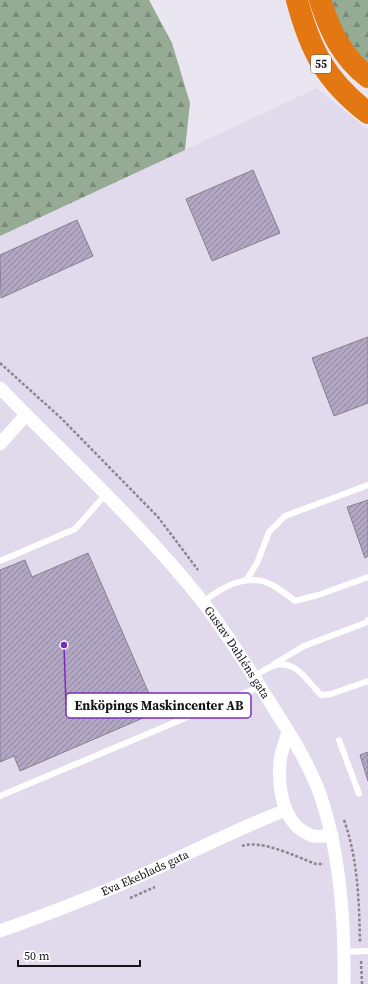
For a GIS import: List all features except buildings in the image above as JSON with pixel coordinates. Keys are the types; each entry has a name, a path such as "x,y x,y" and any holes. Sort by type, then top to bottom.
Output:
{"highway":[{"name":"55","path":"296,0 305,32 319,61 336,86 368,113"},
{"path":"320,0 329,30 347,57 368,77"}],"street":[{"name":"Gustav Dahléns gata","path":"0,388 106,493 166,558 203,602 300,752 321,798 332,835 345,925 344,984"},
{"path":"0,444 26,415"},
{"path":"288,732 280,761 280,790 286,810 298,828 315,836 332,835"},
{"name":"Eva Ekeblads gata","path":"0,930 64,908 132,879 248,825 286,810"}],"lane":[{"path":"247,579 257,563 269,532 285,516 368,485"},
{"path":"0,561 75,529 106,493"},
{"path":"203,602 220,589 247,579 271,584 295,601 318,595 368,577"},
{"path":"0,796 256,682 271,666 304,646 366,623 368,620"},
{"path":"271,666 284,664 295,667 321,695 331,694 368,682"},
{"path":"339,740 359,794"},
{"path":"344,952 368,951"}],"path":[{"path":"236,848 248,844 260,844 316,864 336,865"},
{"path":"124,900 158,885"}],"shaded area":[{"path":"317,88 368,130 368,984 0,984 0,236"}],"green space":[{"path":"0,0 149,0 172,43 190,103 185,150 0,236"},
{"path":"330,0 368,0 368,64 354,50 344,35"}],"place":[{"name":"Enköpings Maskincenter AB","path":"64,645"}]}
